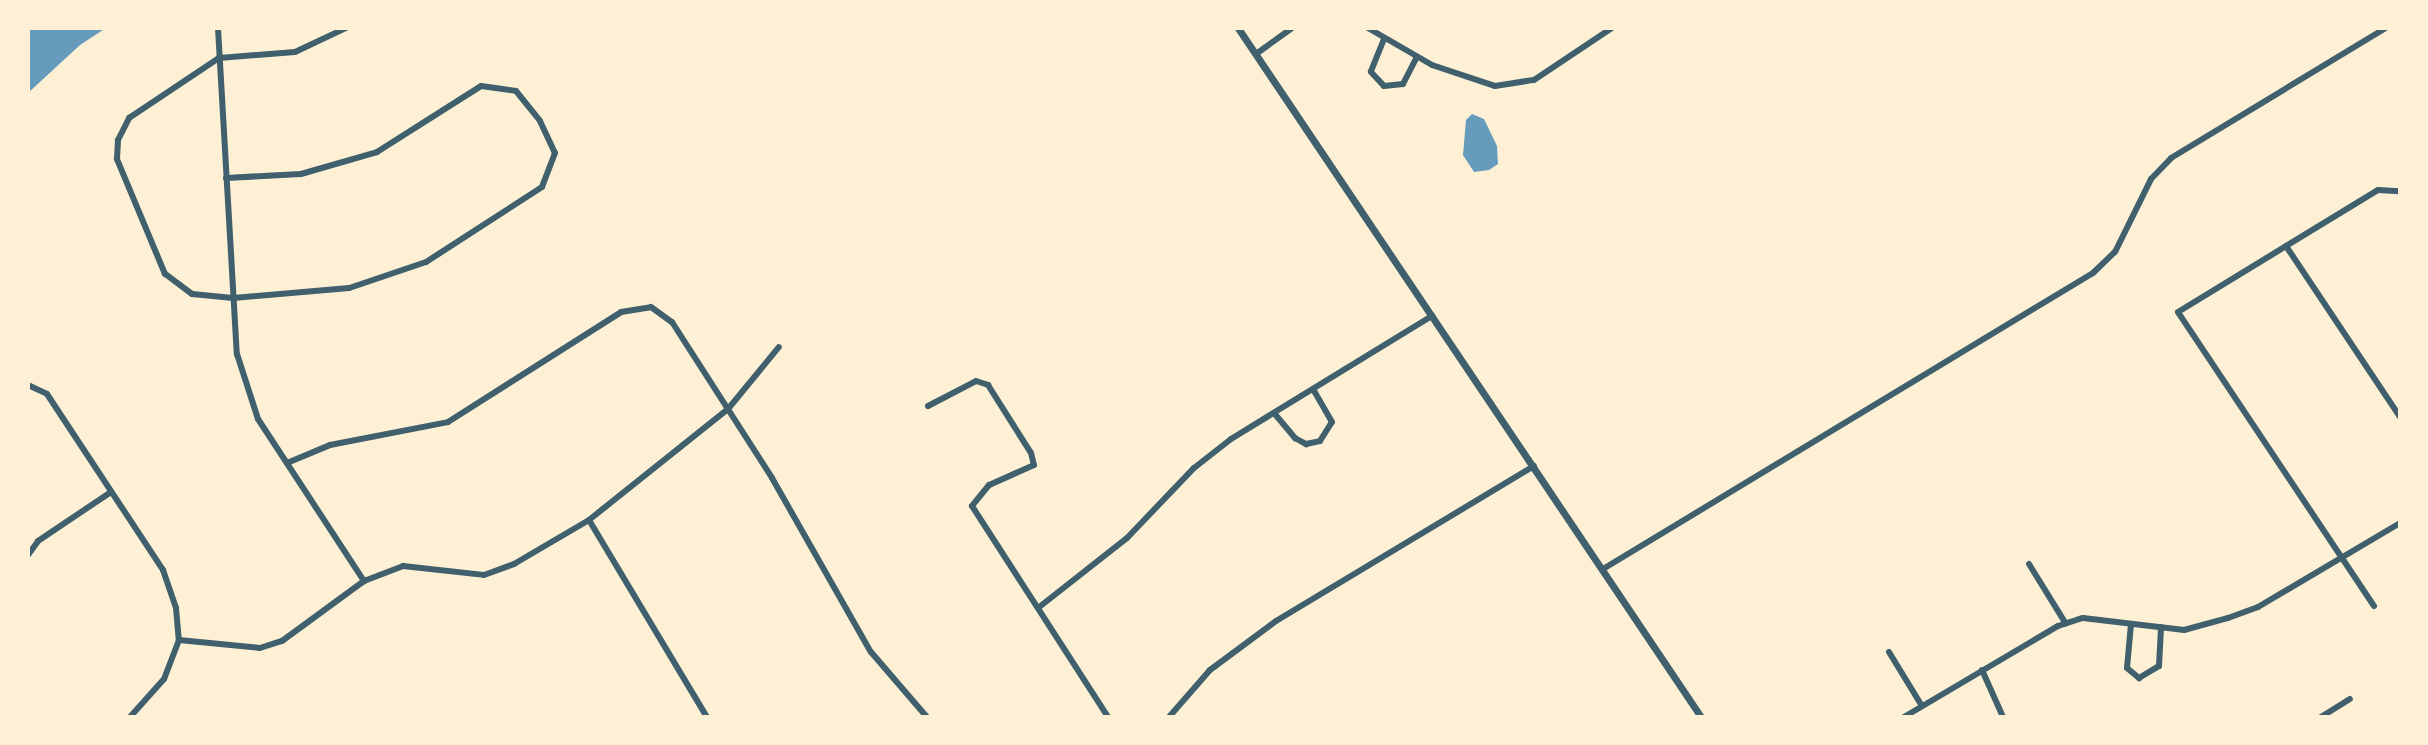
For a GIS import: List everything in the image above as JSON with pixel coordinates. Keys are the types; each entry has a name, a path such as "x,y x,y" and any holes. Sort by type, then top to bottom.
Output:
{"street":[{"path":"218,28 237,354 258,419 364,581"},
{"path":"226,178 301,174 377,152 481,86 516,91 540,121 555,153 542,187 426,262 334,291 233,298 192,294 165,274 117,159 118,140 129,118 219,58 295,52 346,28"},
{"path":"1238,28 1701,717"},
{"path":"1256,54 1292,28"},
{"path":"1368,28 1417,57 1495,86 1529,81 1607,30"},
{"path":"1603,569 2093,273 2115,252 2151,179 2171,158 2386,28"},
{"path":"1384,39 1371,64 1376,81 1394,88 1403,84 1417,57"},
{"path":"2374,606 2178,312 2378,190 2392,188 2400,191"},
{"path":"2286,246 2400,417"},
{"path":"287,463 330,445 448,422 621,312 651,307 672,322 728,409 871,652 927,717"},
{"path":"1038,608 1127,538 1194,468 1274,413 1432,316"},
{"path":"179,640 260,648 282,641 364,581 403,566 484,575 589,520 728,409 779,347"},
{"path":"928,406 976,381 988,385 1031,453 1034,465 989,485 972,506 1108,717"},
{"path":"28,385 47,394 163,570 176,608 179,640 164,679 132,716"},
{"path":"1274,413 1295,438 1306,444 1320,441 1332,422 1313,389"},
{"path":"1169,717 1210,670 1276,621 1534,466"},
{"path":"28,555 38,541 111,492"},
{"path":"589,520 706,715"},
{"path":"1904,717 2066,624 2083,618 2184,630 2258,607 2400,523"},
{"path":"2029,564 2066,624"},
{"path":"2131,624 2127,668 2139,678 2146,678 2159,666 2161,627"},
{"path":"1889,652 1922,706"},
{"path":"1982,670 2003,717"},
{"path":"2321,717 2350,699"}],"water":[{"path":"28,28 106,28 80,45 28,93"},
{"path":"1472,114 1484,119 1497,146 1498,164 1489,170 1474,172 1463,155 1466,120"}]}
